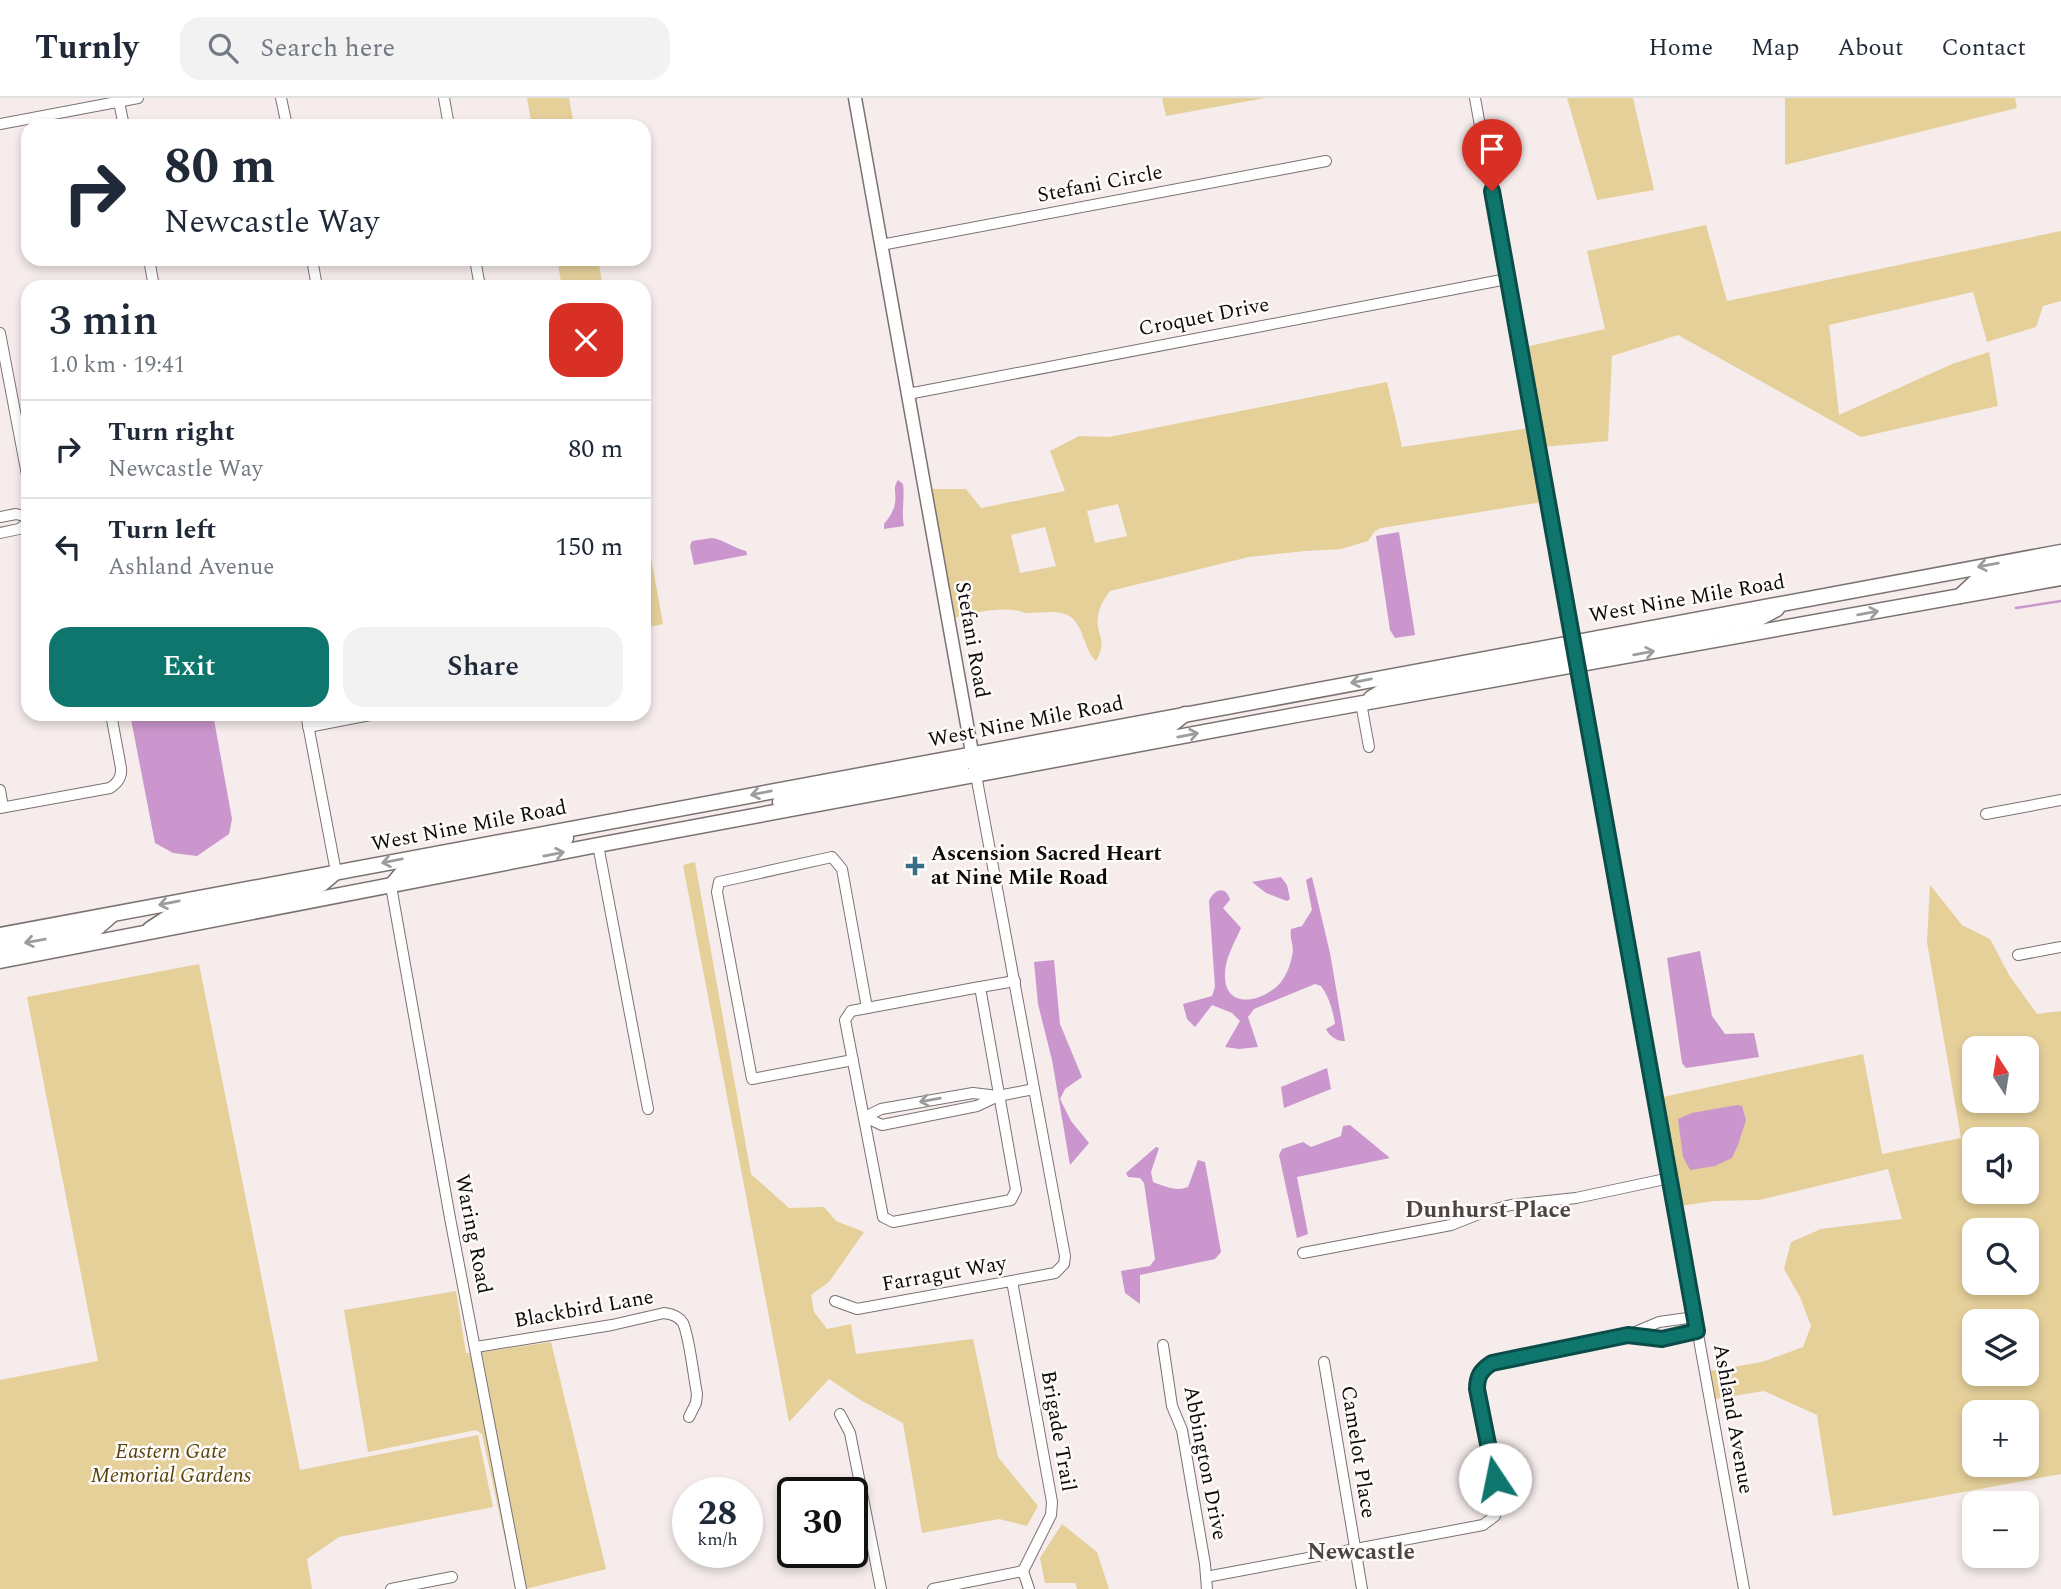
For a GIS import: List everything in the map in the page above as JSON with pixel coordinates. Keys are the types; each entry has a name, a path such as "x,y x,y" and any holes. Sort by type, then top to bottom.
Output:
{"main road":[{"name":"West Nine Mile Road","path":"0,935 2061,552"},
{"path":"1959,597 1977,580 2061,565"},
{"name":"West Nine Mile Road","path":"0,961 598,845 1361,703 2061,578"},
{"path":"1577,665 1588,651 1760,618 1794,601"},
{"path":"1361,703 1391,686 1567,653 1573,642"},
{"path":"976,775 986,762 997,758 1170,726 1186,713"},
{"path":"766,814 777,803 962,765 972,753"},
{"path":"391,886 401,874 423,867 569,838 576,827"},
{"path":"143,933 170,916 304,891 322,884 336,872"},
{"path":"0,948 95,930 113,914"}],"street":[{"path":"27,119 138,98"},
{"path":"281,98 286,119"},
{"path":"444,98 448,119"},
{"name":"Ashland Avenue","path":"1475,98 1744,1589"},
{"name":"Stefani Road","path":"858,99 881,244 972,753 1065,1256 1060,1269"},
{"path":"119,102 123,119"},
{"path":"0,124 21,120"},
{"name":"Stefani Circle","path":"881,244 1326,161"},
{"name":"Croquet Drive","path":"908,394 1507,279"},
{"path":"0,333 21,443"},
{"path":"0,517 21,515"},
{"path":"0,533 21,528"},
{"path":"1361,703 1369,747"},
{"path":"0,790 2,808 116,785 122,774 112,721"},
{"path":"307,721 336,872"},
{"path":"308,727 339,721"},
{"path":"1986,814 2061,800"},
{"path":"598,845 648,1109"},
{"path":"853,1060 752,1079 717,892 719,882 832,857 842,869 867,1008"},
{"name":"Waring Road","path":"391,886 450,1218 521,1589"},
{"path":"2018,955 2061,947"},
{"path":"980,987 1016,1190 1011,1200 893,1222 883,1217 845,1020 851,1011 980,987 1015,981"},
{"path":"865,1117 882,1125 977,1106 998,1096 1034,1089"},
{"path":"865,1117 881,1109 973,1093 998,1096"},
{"path":"1303,1252 1451,1225 1511,1205 1576,1198 1670,1178"},
{"name":"Farragut Way","path":"835,1301 856,1308 1055,1273 1060,1269"},
{"name":"Brigade Trail","path":"1012,1281 1052,1502 1051,1515 1027,1580"},
{"name":"Blackbird Lane","path":"476,1348 612,1325 664,1313 671,1314 678,1317 685,1329 696,1394 689,1417"},
{"path":"1206,1577 1489,1522 1495,1516 1499,1501 1477,1389 1480,1374 1485,1368 1492,1363 1628,1335 1659,1322 1695,1317"},
{"path":"1628,1335 1662,1339 1697,1331"},
{"name":"Abbington Drive","path":"1163,1345 1172,1406 1182,1430 1207,1589"},
{"name":"Camelot Place","path":"1324,1362 1362,1589"},
{"path":"840,1414 850,1433 881,1589"},
{"path":"391,1589 452,1577"},
{"path":"933,1589 1027,1580"}],"green space":[{"path":"527,98 569,98 573,119 531,119"},
{"path":"1162,98 1265,98 1166,116"},
{"path":"1567,98 1633,98 1654,190 1597,200"},
{"path":"1785,98 2015,98 2017,108 1785,165"},
{"path":"1706,225 1727,301 2061,231 2061,301 2043,306 2036,327 1987,342 1973,292 1829,325 1839,415 1952,364 1989,352 1998,406 1861,437 1678,335 1612,356 1608,441 1543,447 1525,347 1605,329 1587,251"},
{"path":"558,266 599,266 602,280 561,280"},
{"path":"1387,382 1402,447 1529,428 1542,502 1381,528 1375,531 1368,541 1341,549 1249,557 1110,591 1099,613 1102,642 1096,661 1076,623 1063,613 998,610 953,618 930,489 966,489 981,508 1065,491 1050,451 1079,436 1109,437","holes":["1118,504 1127,536 1095,543 1087,511","1045,527 1056,566 1020,573 1011,535"]},
{"path":"651,557 663,624 651,627"},
{"path":"695,862 751,1174 789,1208 824,1207 836,1221 864,1232 829,1282 811,1295 814,1312 827,1329 851,1324 856,1354 973,1339 998,1457 1038,1506 1027,1526 999,1519 922,1533 903,1423 829,1379 789,1422 683,865"},
{"path":"1930,885 1962,925 1990,939 2009,975 2037,1014 2061,1011 2061,1474 1833,1516 1817,1415 1764,1391 1715,1399 1710,1371 1762,1362 1803,1347 1811,1326 1800,1297 1784,1269 1791,1242 1821,1229 1902,1219 1888,1169 1759,1200 1714,1201 1680,1206 1663,1097 1863,1054 1882,1154 1961,1138 1927,942"},
{"name":"Eastern Gate Memorial Gardens","path":"199,964 300,1470 478,1435 493,1507 339,1537 307,1559 312,1589 0,1589 0,1380 98,1361 27,997"},
{"path":"456,1291 466,1353 471,1353 516,1589 482,1434 476,1430 368,1452 344,1310"},
{"path":"551,1342 606,1569 526,1589 482,1352"},
{"path":"1062,1524 1097,1552 1109,1589 1077,1589 1075,1583 1045,1583 1040,1558"}],"shaded area":[{"path":"898,480 903,484 904,526 884,529 894,506"},
{"path":"1399,532 1415,635 1395,638 1390,630 1376,536"},
{"path":"712,538 746,551 747,555 694,565 690,546 692,541"},
{"path":"131,721 214,721 232,819 229,834 197,856 173,853 155,843"},
{"path":"1281,877 1287,885 1290,899 1287,901 1266,893 1252,882"},
{"path":"1312,877 1330,953 1345,1041 1334,1038 1326,1029 1335,1024 1333,1014 1324,990 1315,984 1254,1009 1248,1017 1258,1047 1225,1047 1240,1021 1232,1013 1212,1005 1195,1027 1187,1019 1183,1004 1212,996 1215,987 1209,901 1217,891 1226,892 1230,900 1223,908 1241,928 1227,962 1226,985 1235,997 1259,997 1275,988 1289,968 1293,947 1291,929 1302,926 1312,910 1306,880"},
{"path":"1700,951 1712,1016 1725,1034 1754,1033 1759,1057 1686,1068 1682,1063 1667,958"},
{"path":"1054,960 1060,1024 1082,1077 1065,1089 1060,1099 1071,1121 1089,1143 1070,1165 1052,1060 1038,1004 1034,962"},
{"path":"1327,1068 1331,1089 1284,1108 1281,1087"},
{"path":"1742,1106 1746,1120 1732,1158 1715,1166 1690,1170 1683,1157 1678,1119 1692,1113"},
{"path":"1350,1125 1390,1158 1297,1177 1308,1234 1297,1238 1279,1155 1282,1149 1303,1142 1311,1147 1341,1136 1343,1126"},
{"path":"1156,1147 1159,1148 1151,1172 1153,1182 1166,1187 1188,1187 1198,1160 1205,1162 1221,1252 1215,1259 1140,1275 1140,1304 1125,1293 1121,1271 1150,1266 1155,1259 1144,1183 1140,1178 1128,1177 1126,1173"}],"waterway":[{"path":"2016,608 2061,601"}],"place":[{"name":"Ascension Sacred Heart at Nine Mile Road","path":"915,866"}],"district":[{"name":"Dunhurst Place","path":"1488,1210"},
{"name":"Newcastle","path":"1361,1552"}],"route":[{"path":"1492,191 1697,1331 1662,1339 1628,1335 1492,1363 1485,1368 1480,1374 1477,1389 1495,1479"}]}
